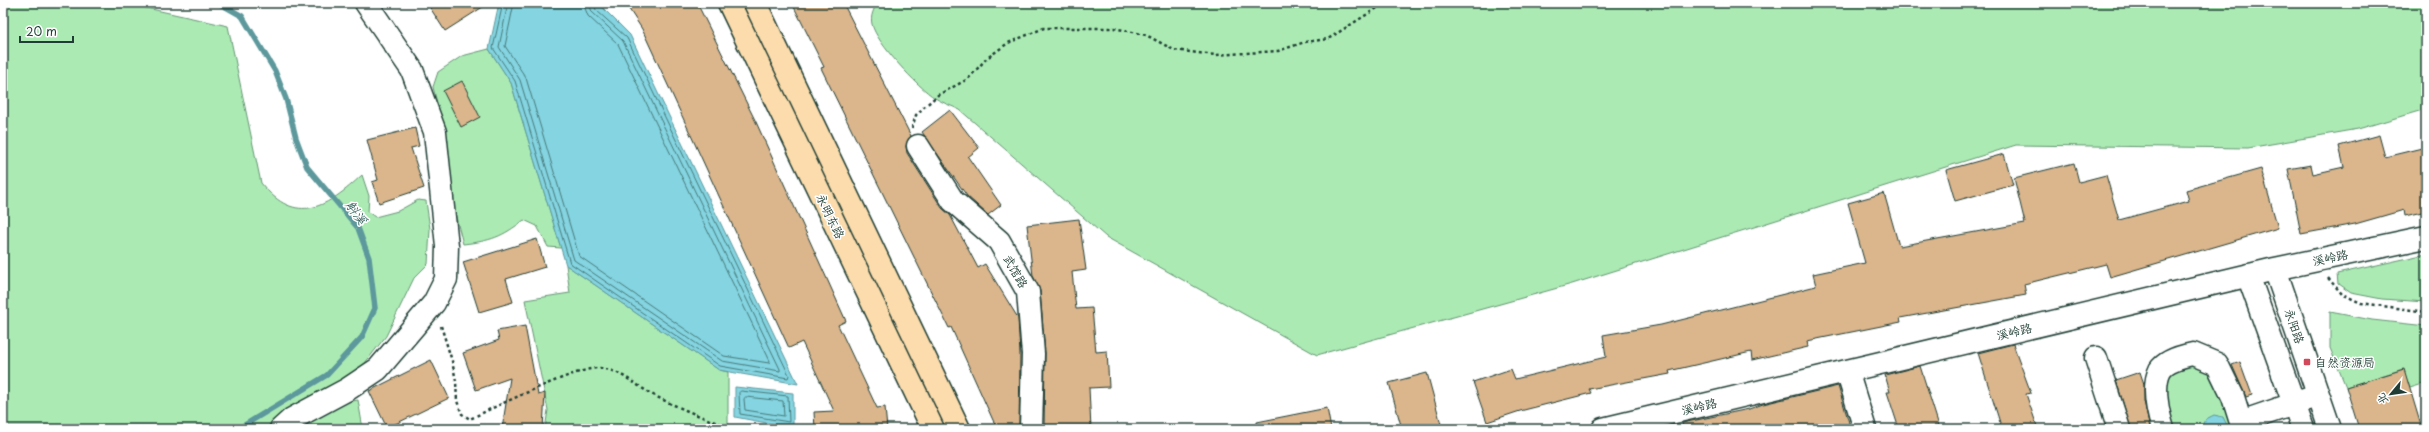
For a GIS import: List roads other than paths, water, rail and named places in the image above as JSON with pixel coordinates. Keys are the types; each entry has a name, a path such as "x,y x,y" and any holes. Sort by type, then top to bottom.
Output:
{"main road":[{"name":"永明东路","path":"729,3 933,429"},
{"name":"永明东路","path":"755,3 959,429"}],"street":[{"path":"281,429 292,419 345,391 378,369 434,303 446,279 447,246 436,132 412,70 366,3"},
{"name":"武馆路","path":"918,146 953,202 999,241 1028,292 1033,354 1031,429"},
{"name":"溪岭路","path":"1603,429 2248,275 2426,237"},
{"name":"永阳路","path":"2275,269 2330,429"},
{"path":"2248,275 2303,429"},
{"path":"2163,429 2157,402 2160,370 2167,363 2193,354 2204,356 2217,364 2233,397 2242,426 2294,404 2319,396"},
{"path":"2096,358 2120,429"},
{"path":"1847,371 1865,429"}],"water":[{"path":"499,3 598,3 630,35 798,384 719,370 566,265 511,83 489,49"},
{"path":"735,387 793,393 793,428 735,417"},
{"path":"2214,415 2223,417 2229,429 2202,429 2206,419"}],"waterway":[{"name":"斛溪","path":"219,3 242,16 275,71 286,99 296,138 307,167 358,228 369,258 375,308 362,337 327,375 238,429"}],"place":[{"name":"自然资源局","path":"2307,362"}]}
